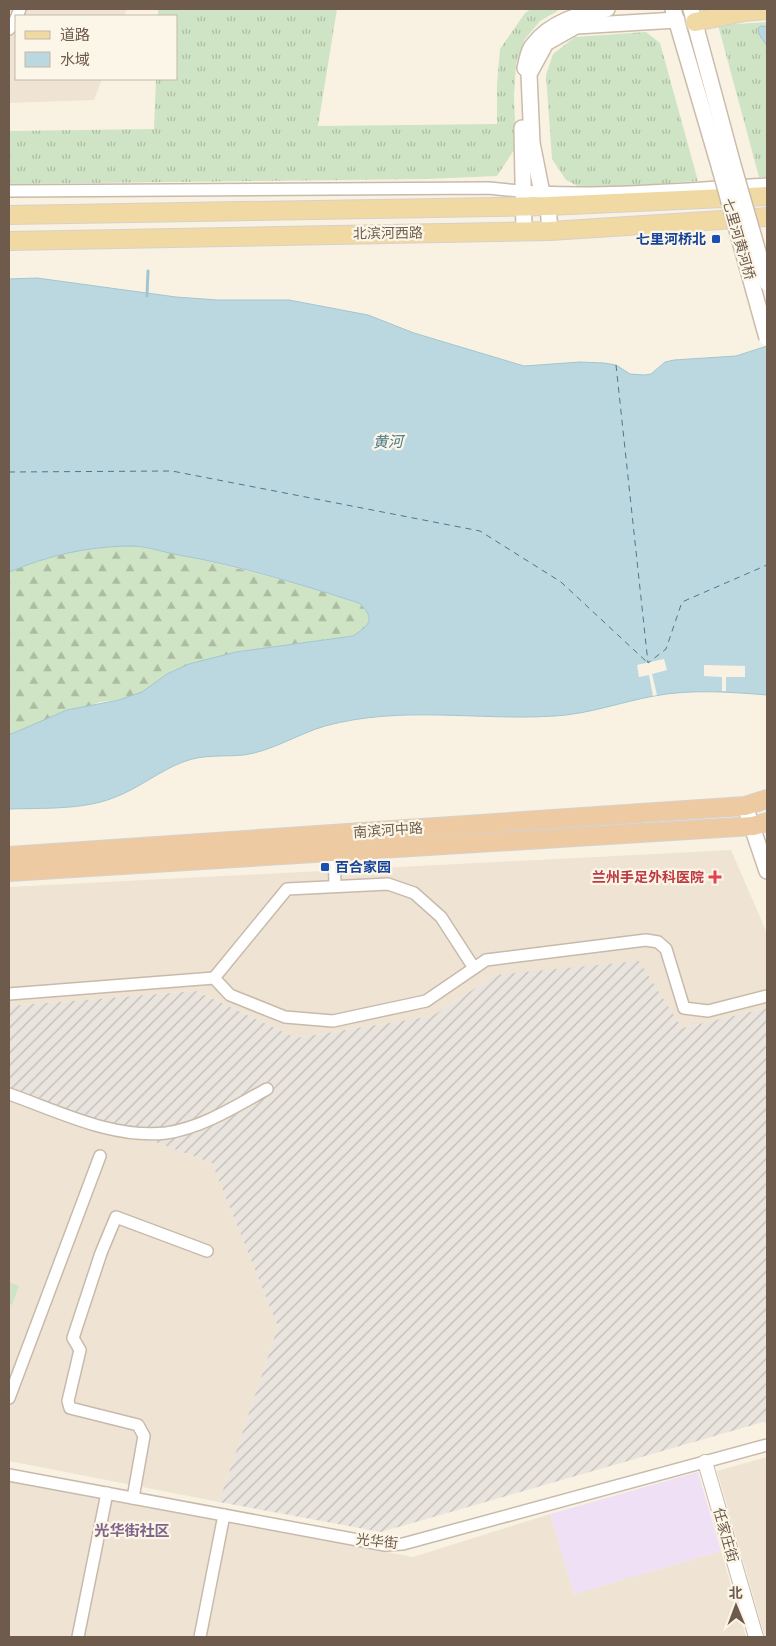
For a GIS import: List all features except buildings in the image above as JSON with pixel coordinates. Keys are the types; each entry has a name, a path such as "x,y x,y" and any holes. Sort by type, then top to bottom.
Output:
{"highway":[{"name":"南滨河中路","path":"9,856 745,806 767,799"},
{"name":"南滨河中路","path":"9,872 760,824"}],"main road":[{"path":"524,231 522,77 532,46 556,24 587,12 607,9"},
{"path":"726,167 693,16 767,10"},
{"path":"550,231 545,199 532,143 529,74 546,43 576,26 675,15 726,167"},
{"name":"七里河黄河桥","path":"726,167 767,283"},
{"name":"七里河黄河桥","path":"726,167 767,338"},
{"name":"北滨河西路","path":"9,215 524,199 767,196"},
{"name":"北滨河西路","path":"9,241 550,231 767,217"},
{"path":"745,806 760,824 767,871"}],"street":[{"path":"545,199 599,193 767,184"},
{"path":"9,191 489,188 524,199"},
{"path":"334,851 335,885"},
{"path":"9,994 214,978 287,889 335,885 388,884 414,893 441,917 474,968"},
{"path":"214,978 230,995 284,1017 334,1021 426,1001 486,960 646,940 658,942 666,949 684,1008 708,1011 767,996"},
{"path":"9,1094 117,1132 166,1132 209,1120 267,1089"},
{"path":"9,1398 100,1156"},
{"path":"133,1498 144,1436 138,1425 70,1408 68,1400 80,1350 73,1338 101,1253 116,1217 206,1251"},
{"name":"光华街","path":"9,1475 385,1545 403,1544 767,1445"},
{"name":"任家庄街","path":"705,1462 756,1637"},
{"path":"78,1637 107,1493"},
{"path":"200,1637 224,1515"}],"shaded area":[{"path":"9,9 127,9 124,15 15,15 15,80 102,80 94,100 9,103"},
{"name":"百合家园","path":"731,850 767,933 767,1008 682,1028 496,975 432,1016 296,1038 196,991 9,1006 9,887"},
{"path":"639,961 682,1028 767,1008 767,1421 381,1532 219,1502 278,1327 212,1163 9,1088 9,1006 196,991 296,1038 432,1016 496,975"},
{"path":"9,1088 212,1163 278,1327 219,1502 9,1461"},
{"path":"767,1457 767,1637 765,1637 717,1471"},
{"path":"698,1472 721,1551 574,1594 550,1514"},
{"path":"9,1478 413,1557 550,1514 574,1594 721,1551 746,1637 9,1637"}],"green space":[{"path":"158,9 337,9 318,126 497,124 497,84 500,49 525,13 531,9 561,9 540,21 525,39 516,64 514,96 516,147 497,176 427,179 9,184 9,131 154,129 156,80 178,80 178,15 158,15"},
{"path":"767,22 767,177 759,177 718,25"},
{"path":"646,32 660,43 698,181 583,189 566,180 552,159 546,75 553,54 575,37"},
{"path":"129,545 245,570 359,603 368,613 369,621 367,625 353,636 236,652 167,674 143,692 119,700 100,702 9,735 9,572 68,553"},
{"path":"9,1282 19,1286 12,1305 9,1304"}],"water":[{"path":"761,26 767,27 767,46 759,34 758,28"},
{"name":"黄河","path":"37,278 176,297 218,300 289,300 368,315 414,333 524,366 580,362 604,363 616,365 630,374 644,375 651,374 665,362 736,356 767,346 767,695 682,692 642,698 580,713 555,716 411,715 354,720 325,726 254,753 191,759 165,770 122,794 101,802 62,808 9,809 9,735 67,710 119,700 142,692 167,674 189,664 236,652 353,636 364,628 369,621 368,613 359,603 225,564 139,547 127,546 81,550 38,561 9,572 9,279"}],"pier":[{"path":"664,659 667,670 652,674 657,695 653,696 649,675 639,677 637,665"},
{"path":"704,665 745,666 745,677 726,677 726,691 722,691 722,677 704,676"}],"waterway":[{"path":"147,296 148,271"}],"ferry route":[{"path":"616,365 648,663 666,649 682,602 767,565"},
{"path":"9,472 172,471 480,531 561,582 648,663"}],"place":[{"name":"七里河桥北","path":"716,239"},
{"name":"百合家园","path":"325,867"},
{"name":"兰州手足外科医院","path":"715,877"}],"district":[{"name":"光华街社区","path":"132,1531"}]}
